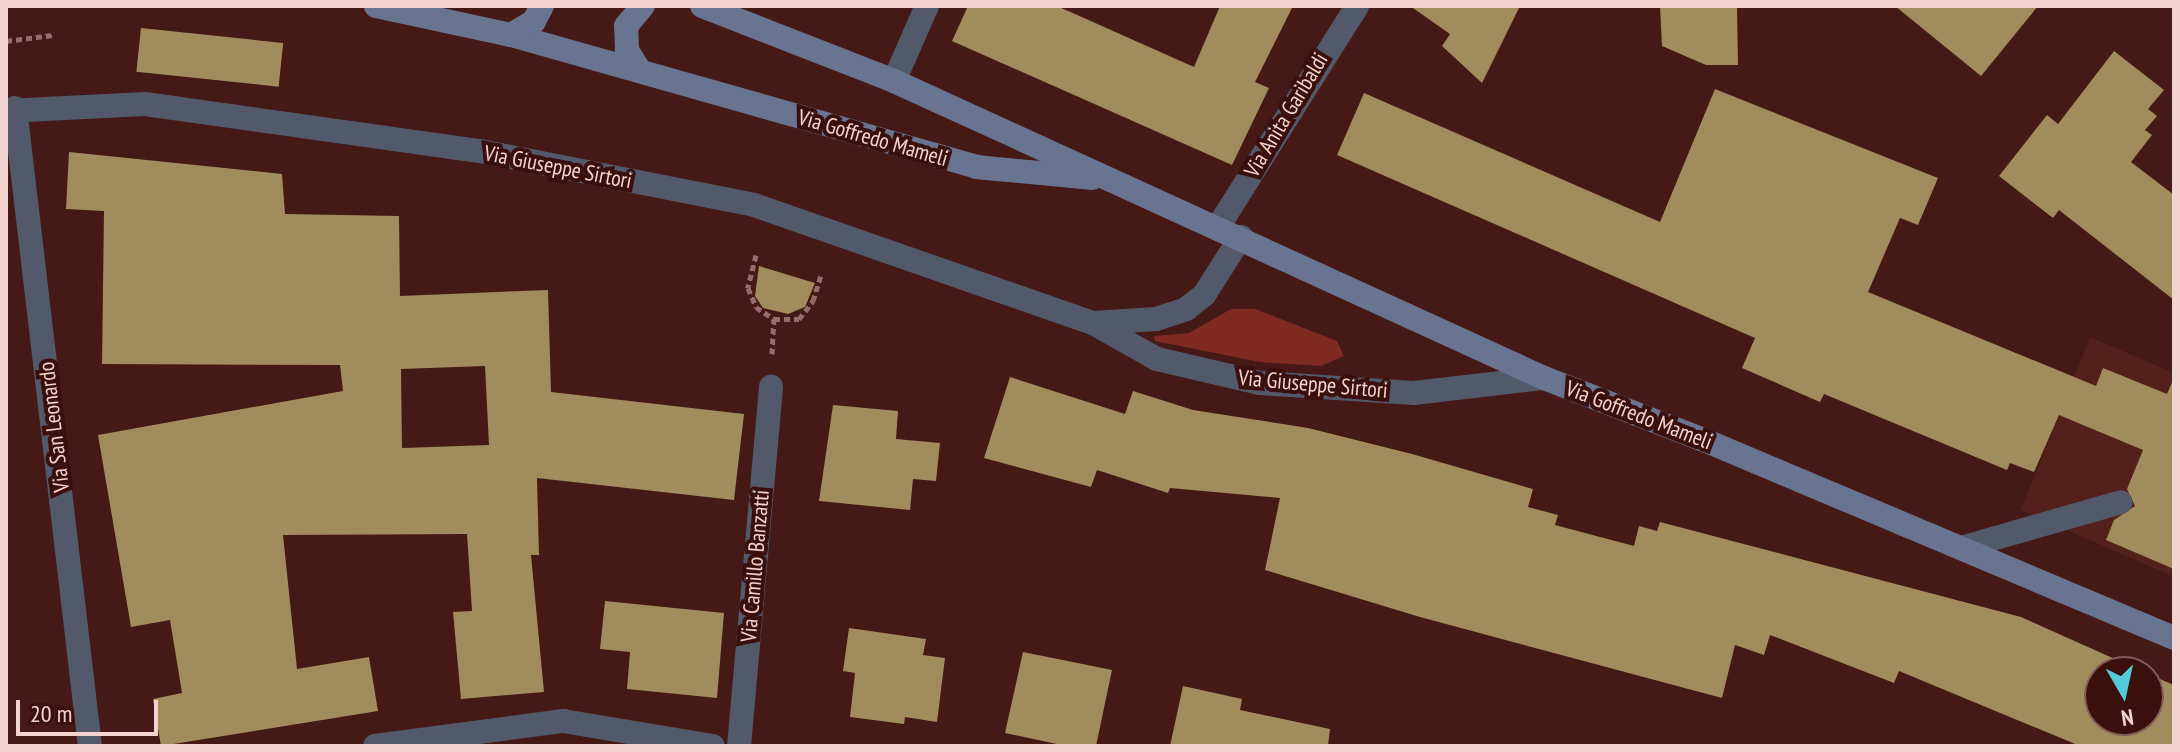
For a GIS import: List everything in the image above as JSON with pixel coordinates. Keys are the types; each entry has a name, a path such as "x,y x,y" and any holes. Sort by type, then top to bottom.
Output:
{"main road":[{"name":"Via Goffredo Mameli","path":"376,6 511,35 976,167 1110,180"},
{"path":"511,35 534,21 542,6"},
{"path":"640,71 627,50 626,26 643,6"},
{"name":"Via Goffredo Mameli","path":"702,6 894,81 1544,378 2174,638"}],"street":[{"path":"894,81 927,6"},
{"name":"Via Anita Garibaldi","path":"1218,227 1357,6"},
{"name":"Via Giuseppe Sirtori","path":"10,109 145,104 480,151 754,205 1093,323 1157,359 1260,383 1414,393 1544,378"},
{"name":"Via San Leonardo","path":"10,109 90,746"},
{"name":"Via Giuseppe Sirtori","path":"1093,323 1156,319 1186,309 1204,295 1241,237"},
{"name":"Via Camillo Banzatti","path":"739,746 771,386"},
{"path":"1961,548 2121,502"},
{"path":"375,746 563,721 713,746"}],"path":[{"path":"6,41 53,35"},
{"path":"756,255 748,288 756,307 774,319 799,319 813,301 821,275"}],"shaded area":[{"path":"1231,309 1255,309 1337,341 1344,356 1321,366 1260,362 1155,341 1154,336 1189,333"},
{"path":"2090,337 2174,373 2174,577 2021,510"}],"building":[{"path":"968,6 1057,6 1194,67 1220,6 1293,6 1255,82 1269,88 1232,165 952,41"},
{"path":"1410,6 1520,6 1482,83 1442,46 1450,34"},
{"path":"1660,6 1737,6 1738,65 1706,65 1662,46"},
{"path":"1895,6 2038,6 1981,76"},
{"path":"141,28 283,43 279,87 136,72"},
{"path":"2114,51 2164,90 2148,109 2157,116 2145,130 2152,135 2131,162 2174,195 2174,300 2059,210 2053,218 1999,176 2047,115 2058,124"},
{"path":"1715,89 1938,178 1918,225 1900,218 1868,292 2096,386 2103,368 2167,394 2174,378 2174,569 2106,540 2114,520 2135,506 2127,489 2143,450 2059,415 2034,472 2010,463 2007,470 1824,394 1820,402 1742,368 1755,338 1337,155 1364,93 1660,222"},
{"path":"69,152 282,174 285,214 399,216 400,296 548,290 551,392 744,414 734,500 537,478 539,555 531,555 544,692 461,699 453,612 472,611 467,534 283,535 297,669 369,657 378,711 161,746 153,699 182,693 170,620 131,627 98,435 343,391 340,365 102,364 104,211 66,209","holes":["485,366 489,445 402,448 401,369"]},
{"path":"759,266 815,283 805,307 788,314 763,308 755,296"},
{"path":"1010,377 1125,414 1133,391 1193,410 1308,428 1533,489 1528,507 1558,515 1555,525 1634,546 1639,526 1657,531 1660,522 2021,617 2108,656 2084,656 2084,736 2164,736 2164,681 2174,685 2174,746 2080,746 1899,671 1894,683 1770,635 1764,655 1735,645 1722,698 1420,617 1265,570 1280,498 1170,488 1168,493 1097,470 1091,487 984,458"},
{"path":"833,405 898,411 896,439 940,443 936,481 913,479 910,510 819,501"},
{"path":"605,601 724,613 717,698 627,689 630,652 600,649"},
{"path":"849,628 926,639 923,655 945,658 937,722 905,717 904,724 850,717 855,673 843,671"},
{"path":"1023,652 1112,670 1096,746 1066,746 1005,733"},
{"path":"1183,686 1242,699 1240,710 1330,729 1328,746 1170,746"}]}
